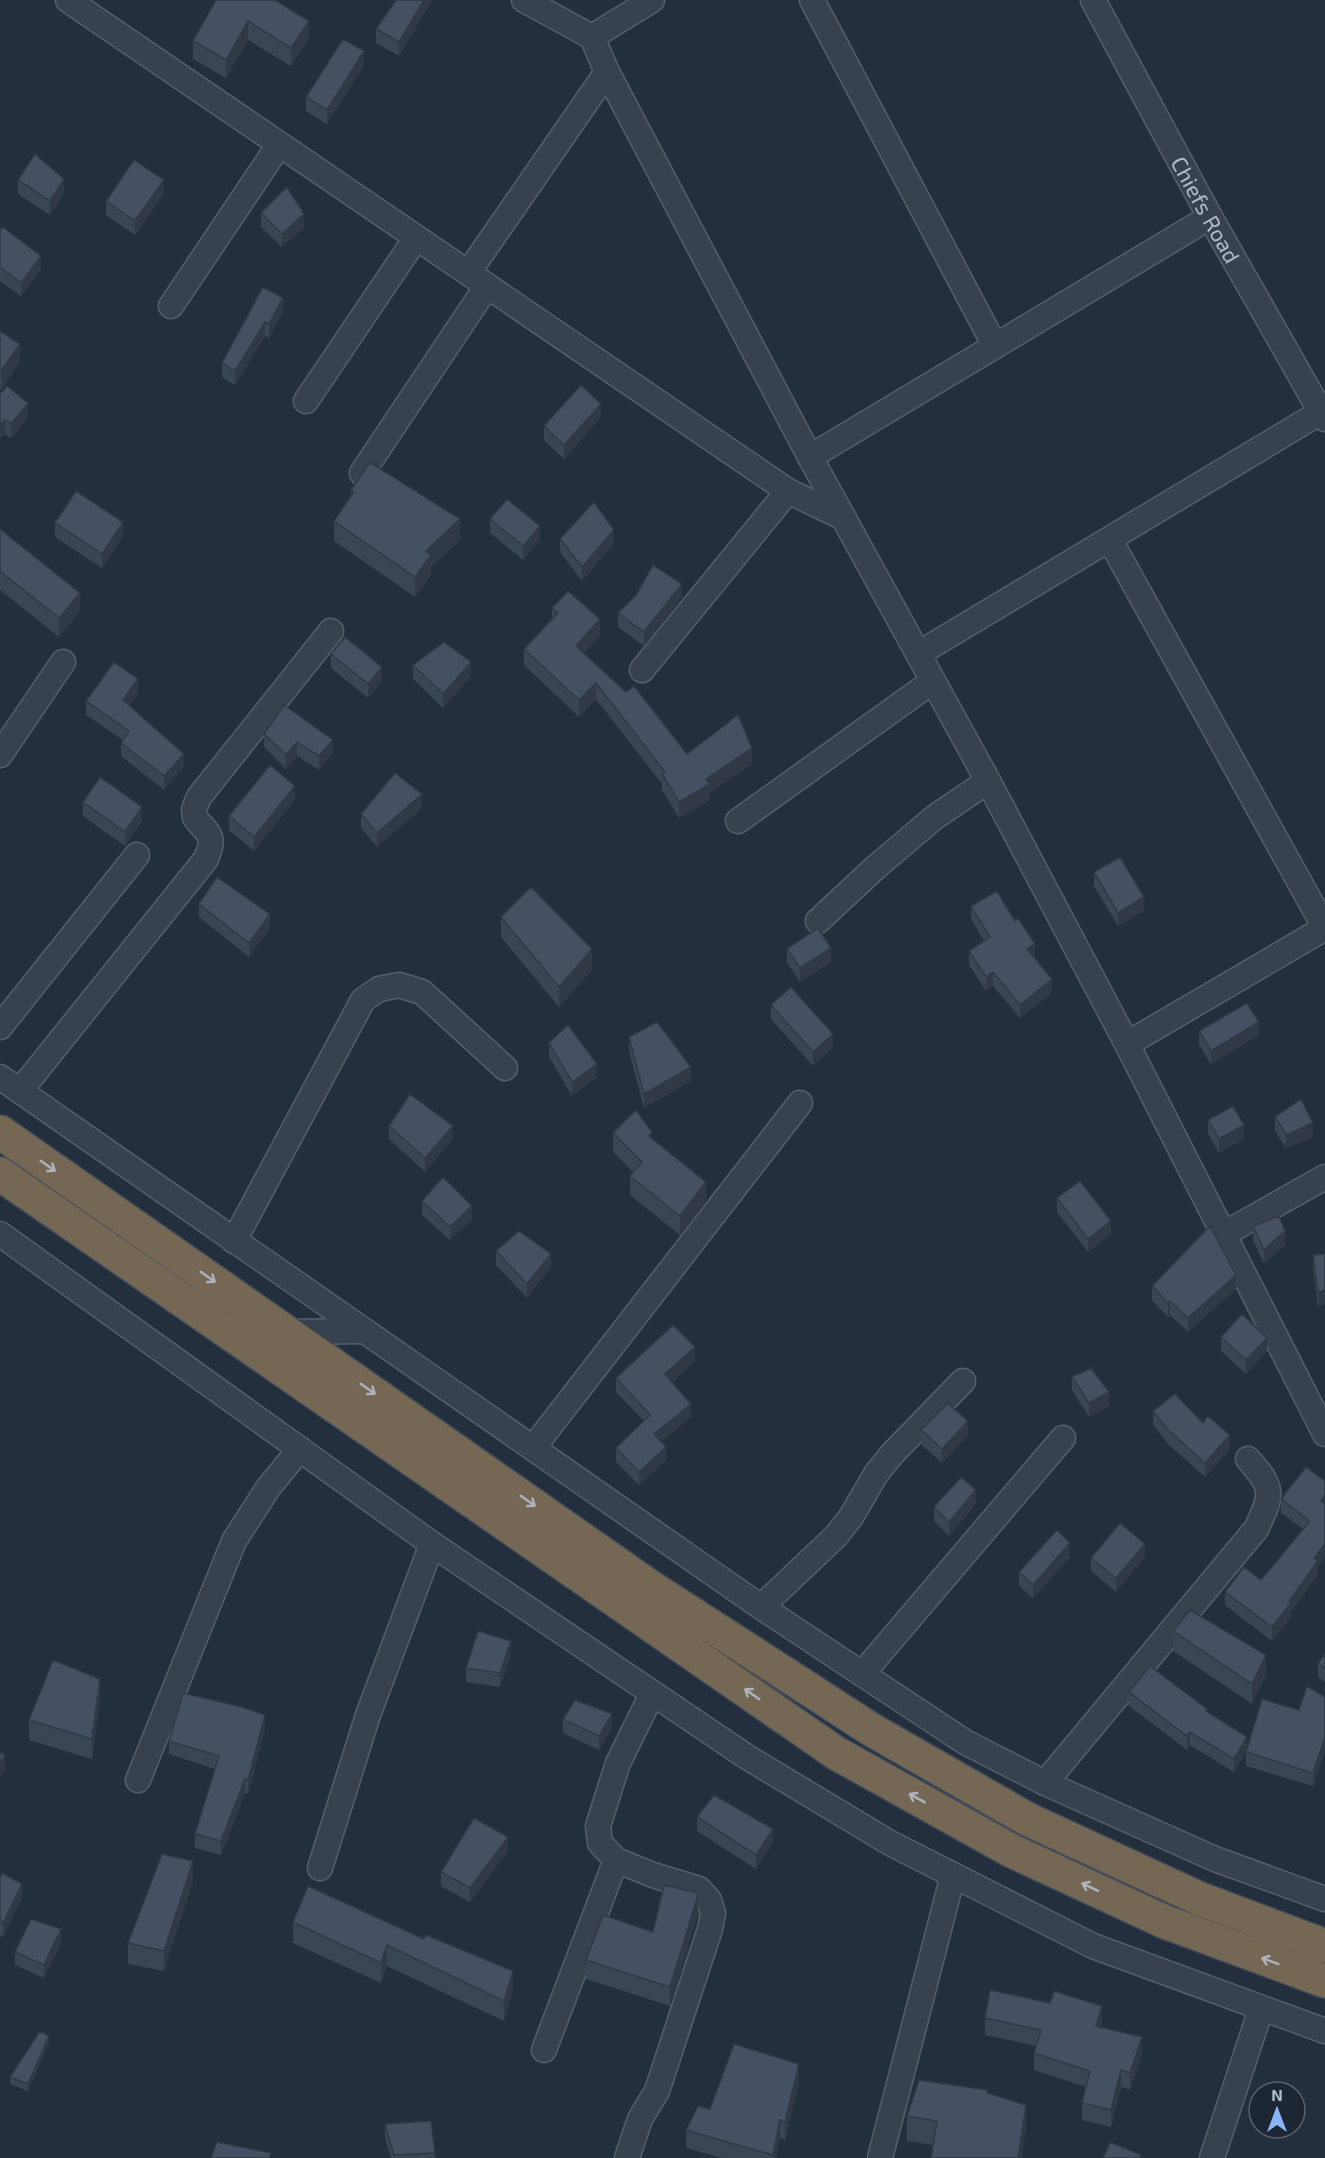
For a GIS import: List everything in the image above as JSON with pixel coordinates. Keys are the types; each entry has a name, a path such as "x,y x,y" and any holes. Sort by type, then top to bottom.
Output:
{"highway":[{"path":"0,1132 650,1586 872,1730 1027,1819 1198,1898 1325,1946"},
{"path":"0,1174 836,1753 1012,1851 1044,1866 1163,1921 1325,1981"}],"street":[{"path":"68,0 788,491 844,518"},
{"path":"524,0 592,37 607,72 810,457 988,781 1127,1044 1324,1430"},
{"path":"592,37 652,0"},
{"path":"812,0 994,346"},
{"name":"Chiefs Road","path":"1093,0 1210,217 1323,415"},
{"path":"362,473 477,280 607,72"},
{"path":"171,306 279,145"},
{"path":"810,457 1210,217"},
{"path":"306,401 416,238"},
{"path":"918,654 1323,415"},
{"path":"642,670 788,491"},
{"path":"1110,540 1325,928 1127,1044"},
{"path":"20,1091 206,859 212,847 211,835 195,818 194,809 199,797 331,631"},
{"path":"0,755 63,662"},
{"path":"738,820 933,681"},
{"path":"818,921 876,867 935,817 988,781"},
{"path":"0,1027 137,855"},
{"path":"234,1241 363,1000 379,989 399,985 422,993 505,1068"},
{"path":"0,1077 761,1607 965,1742 1045,1783 1215,1859 1325,1899"},
{"path":"533,1448 800,1103"},
{"path":"1224,1234 1325,1177"},
{"path":"0,1234 432,1544 777,1776 890,1843 1093,1946 1325,2031"},
{"path":"286,1332 363,1331"},
{"path":"761,1607 836,1536 876,1474 892,1454 963,1382"},
{"path":"862,1674 1063,1438"},
{"path":"138,1780 234,1541 268,1488 300,1449"},
{"path":"1045,1783 1256,1529 1266,1509 1268,1492 1265,1478 1248,1459"},
{"path":"320,1869 368,1715 432,1544"},
{"path":"627,2158 637,2128 657,2091 710,1929 713,1913 709,1900 699,1889 653,1875 616,1860 600,1843 598,1826 618,1763 652,1694"},
{"path":"544,2050 616,1860"},
{"path":"880,2158 953,1875"},
{"path":"1212,2158 1261,2009"}],"building":[{"path":"216,0 275,0 309,21 291,48 248,21 226,60 193,41"},
{"path":"396,0 424,0 399,42 376,29"},
{"path":"343,39 364,51 327,110 306,97"},
{"path":"35,154 64,179 50,201 18,180"},
{"path":"134,160 164,180 135,221 106,201"},
{"path":"287,187 304,214 282,234 261,213"},
{"path":"3,227 41,256 21,283 0,267 0,230"},
{"path":"263,287 283,298 269,324 265,322 235,371 222,363"},
{"path":"0,331 20,344 1,371 0,371"},
{"path":"581,385 601,404 564,445 544,426"},
{"path":"7,386 28,403 11,424 5,420 0,426 0,394"},
{"path":"371,463 460,519 426,551 431,555 415,577 334,521 354,492 351,490"},
{"path":"76,491 123,522 102,554 55,523"},
{"path":"507,499 540,526 523,546 490,519"},
{"path":"594,502 614,530 582,567 560,539"},
{"path":"0,529 80,593 59,618 0,571"},
{"path":"653,565 682,584 644,632 618,613 636,595"},
{"path":"568,591 600,619 576,646 626,692 634,686 687,754 738,715 752,748 706,779 710,784 679,802 662,774 665,772 596,683 579,700 524,649 558,613 552,608"},
{"path":"345,637 382,667 368,684 331,654"},
{"path":"444,642 471,662 443,694 413,665"},
{"path":"114,662 138,679 123,700 184,754 164,776 121,743 129,731 86,701"},
{"path":"284,705 333,740 319,756 297,742 286,755 264,734"},
{"path":"270,765 295,786 254,837 229,816"},
{"path":"395,773 422,794 377,833 361,814"},
{"path":"100,777 142,807 125,832 83,802"},
{"path":"1120,857 1144,897 1118,913 1094,872"},
{"path":"217,877 270,914 249,943 199,904"},
{"path":"531,887 592,949 559,987 501,917"},
{"path":"997,891 1015,921 1018,918 1035,944 1027,949 1052,979 1020,1005 993,972 986,977 969,951 990,937 971,906"},
{"path":"818,928 831,948 800,968 787,949"},
{"path":"791,987 833,1034 813,1052 771,1005"},
{"path":"1247,1003 1259,1022 1211,1051 1199,1031"},
{"path":"657,1022 691,1067 644,1094 629,1037"},
{"path":"568,1025 597,1064 572,1082 549,1043"},
{"path":"410,1094 453,1126 425,1158 389,1126"},
{"path":"1301,1099 1313,1123 1286,1135 1275,1117"},
{"path":"1233,1106 1244,1125 1219,1139 1208,1120"},
{"path":"636,1110 652,1132 649,1136 706,1182 680,1216 630,1176 642,1162 613,1133"},
{"path":"443,1177 472,1206 450,1227 422,1201"},
{"path":"1080,1181 1111,1221 1088,1239 1057,1198"},
{"path":"1279,1216 1285,1231 1264,1250 1253,1226"},
{"path":"1210,1226 1236,1275 1188,1318 1170,1301 1168,1303 1152,1286"},
{"path":"519,1231 551,1254 527,1284 496,1251"},
{"path":"1325,1254 1325,1290 1318,1293 1313,1255"},
{"path":"1242,1314 1267,1338 1246,1360 1221,1337"},
{"path":"673,1325 695,1347 665,1374 691,1404 654,1434 666,1447 639,1472 616,1448 650,1415 616,1378"},
{"path":"1091,1368 1109,1392 1089,1403 1072,1377"},
{"path":"1175,1394 1203,1423 1208,1416 1230,1435 1205,1463 1168,1430 1153,1411"},
{"path":"948,1403 968,1421 942,1449 921,1430"},
{"path":"1306,1467 1325,1481 1325,1495 1321,1501 1325,1504 1325,1544 1314,1558 1318,1561 1289,1601 1291,1603 1272,1627 1225,1592 1244,1567 1261,1580 1310,1521 1281,1499"},
{"path":"961,1477 976,1490 949,1522 934,1507"},
{"path":"1120,1523 1145,1544 1116,1578 1091,1558"},
{"path":"1057,1530 1070,1543 1033,1585 1019,1572"},
{"path":"1190,1610 1266,1655 1252,1684 1173,1631"},
{"path":"478,1631 511,1641 500,1673 466,1668"},
{"path":"1325,1654 1325,1669 1318,1663"},
{"path":"53,1660 100,1679 92,1739 29,1720"},
{"path":"1150,1666 1207,1709 1206,1711 1247,1737 1234,1759 1190,1732 1187,1736 1129,1692"},
{"path":"1307,1686 1325,1697 1325,1737 1313,1773 1246,1752 1262,1699 1299,1710"},
{"path":"183,1693 265,1715 248,1780 245,1779 221,1841 195,1834 219,1756 169,1741"},
{"path":"575,1700 612,1714 599,1736 563,1719"},
{"path":"0,1752 5,1755 0,1764"},
{"path":"714,1795 773,1829 756,1855 697,1817"},
{"path":"474,1818 508,1837 470,1888 441,1872"},
{"path":"162,1854 193,1861 164,1951 128,1943"},
{"path":"2,1873 22,1884 3,1923 0,1922 0,1877"},
{"path":"664,1885 698,1893 670,1987 586,1960 603,1915 653,1932"},
{"path":"308,1886 424,1939 426,1935 513,1971 504,2001 387,1945 381,1963 293,1922"},
{"path":"31,1919 61,1929 44,1965 15,1952"},
{"path":"990,1990 1050,2003 1054,1991 1102,2006 1096,2026 1142,2037 1130,2073 1121,2070 1111,2110 1082,2103 1090,2071 1034,2053 1041,2030 985,2018"},
{"path":"40,2031 49,2036 28,2084 10,2077"},
{"path":"734,2044 799,2064 785,2122 780,2120 773,2155 686,2130 698,2106 710,2109"},
{"path":"919,2080 987,2090 987,2093 1026,2105 1018,2158 931,2158 937,2121 907,2116"},
{"path":"431,2121 435,2153 394,2155 385,2124"},
{"path":"217,2142 271,2153 269,2158 211,2158"},
{"path":"1110,2142 1141,2155 1140,2158 1103,2158"}]}
